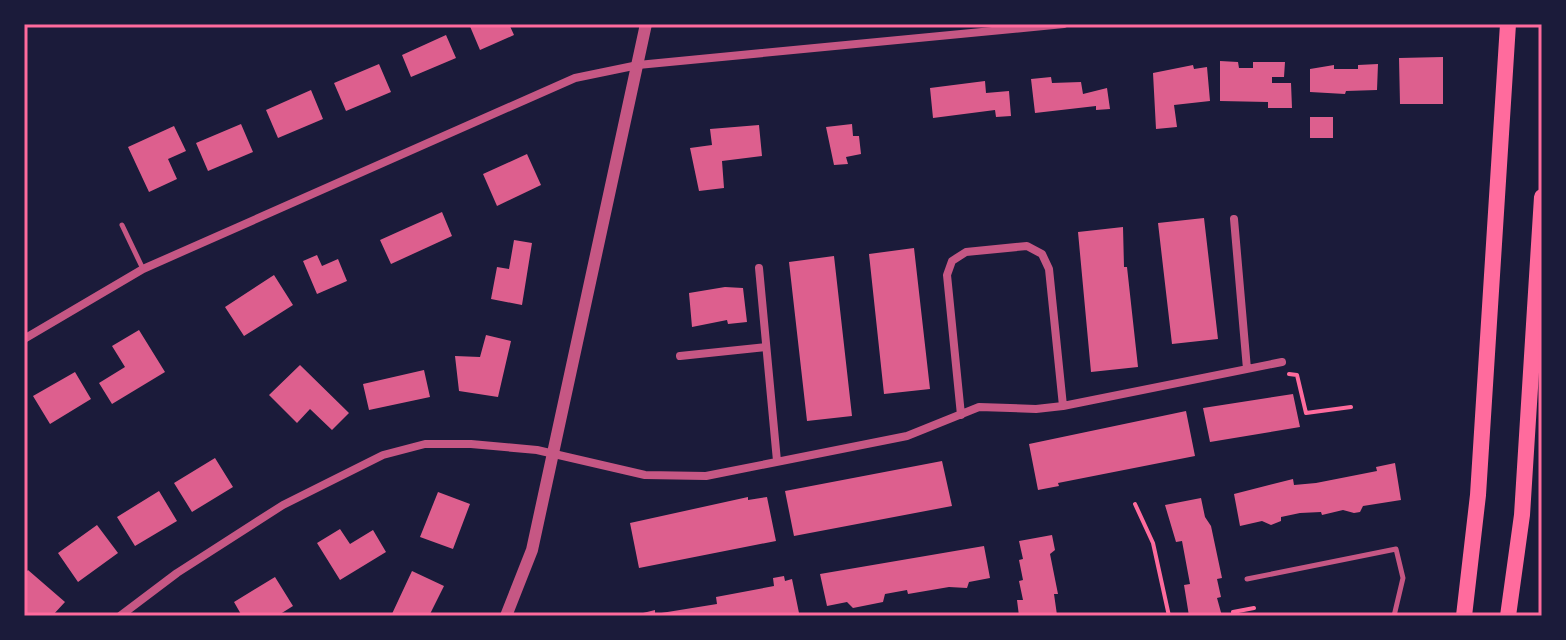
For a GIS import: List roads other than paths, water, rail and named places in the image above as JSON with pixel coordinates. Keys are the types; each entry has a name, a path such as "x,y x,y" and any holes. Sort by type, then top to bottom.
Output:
{"highway":[{"path":"1464,616 1478,495 1508,24"},
{"path":"1508,616 1522,515 1542,197"}],"street":[{"path":"506,616 532,550 555,453 646,24"},
{"path":"24,339 143,269 575,78 638,65 1064,24"},
{"path":"1234,219 1247,369"},
{"path":"961,415 947,275 952,261 966,252 1027,246 1042,254 1049,269 1063,406"},
{"path":"759,268 777,461"},
{"path":"680,356 766,347"},
{"path":"120,616 177,573 283,505 383,455 425,444 471,444 555,453 645,475 706,476 907,436 979,407 1036,409 1063,406 1282,362"}],"lane":[{"path":"122,225 143,269"},
{"path":"1247,579 1396,549 1403,578 1394,616"}]}
